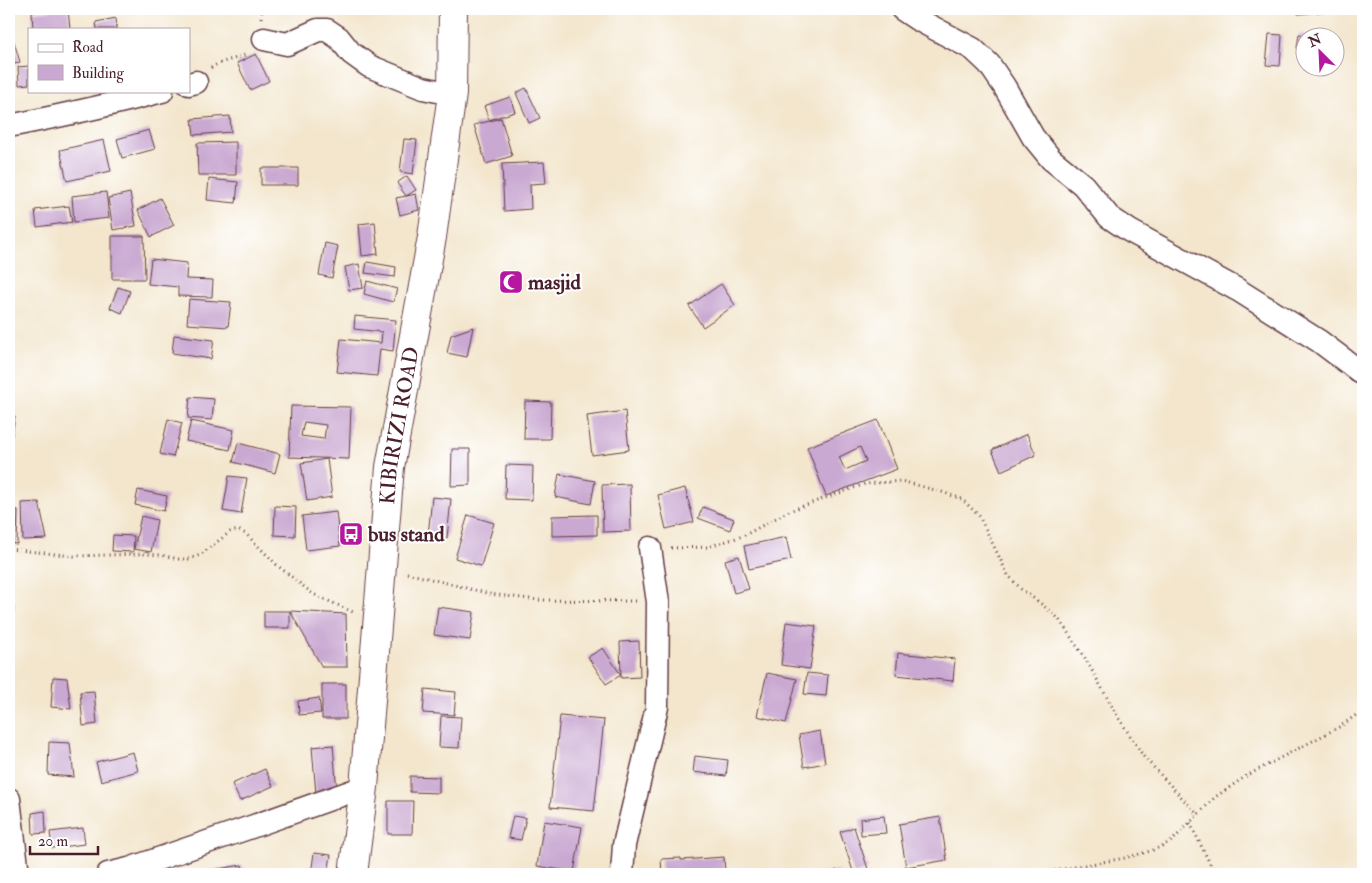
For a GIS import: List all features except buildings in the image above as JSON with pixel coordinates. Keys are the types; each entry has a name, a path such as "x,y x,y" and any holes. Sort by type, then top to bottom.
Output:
{"street":[{"name":"KIBIRIZI ROAD","path":"353,874 364,787 390,467 432,237 452,94 453,9"},
{"path":"902,9 973,49 989,64 1033,137 1051,159 1083,185 1110,216 1130,230 1247,295 1319,340 1363,374"},
{"path":"264,39 287,44 318,30 327,30 339,38 351,52 369,66 423,88 452,94"},
{"path":"9,126 136,99 159,92"},
{"path":"622,874 624,845 658,707 658,602 650,548"},
{"path":"108,874 251,827 364,787"},
{"path":"9,799 18,874"}],"path":[{"path":"192,83 204,76 218,63 242,56 254,49 264,39"},
{"path":"650,548 707,546 743,536 789,511 865,484 901,481 962,499 979,516 1008,575 1021,589 1058,618 1085,658 1118,717 1144,757 1198,815"},
{"path":"9,549 74,556 143,554 189,559 200,555 230,532 238,530 246,534 278,566 314,594 378,622"},
{"path":"382,566 490,594 528,599 658,602"},
{"path":"1035,874 1124,858 1154,850 1172,841 1216,798 1248,775 1341,726 1363,710"},
{"path":"1190,823 1216,874"}],"place":[{"name":"masjid","path":"511,282"},
{"name":"bus stand","path":"351,534"}]}
